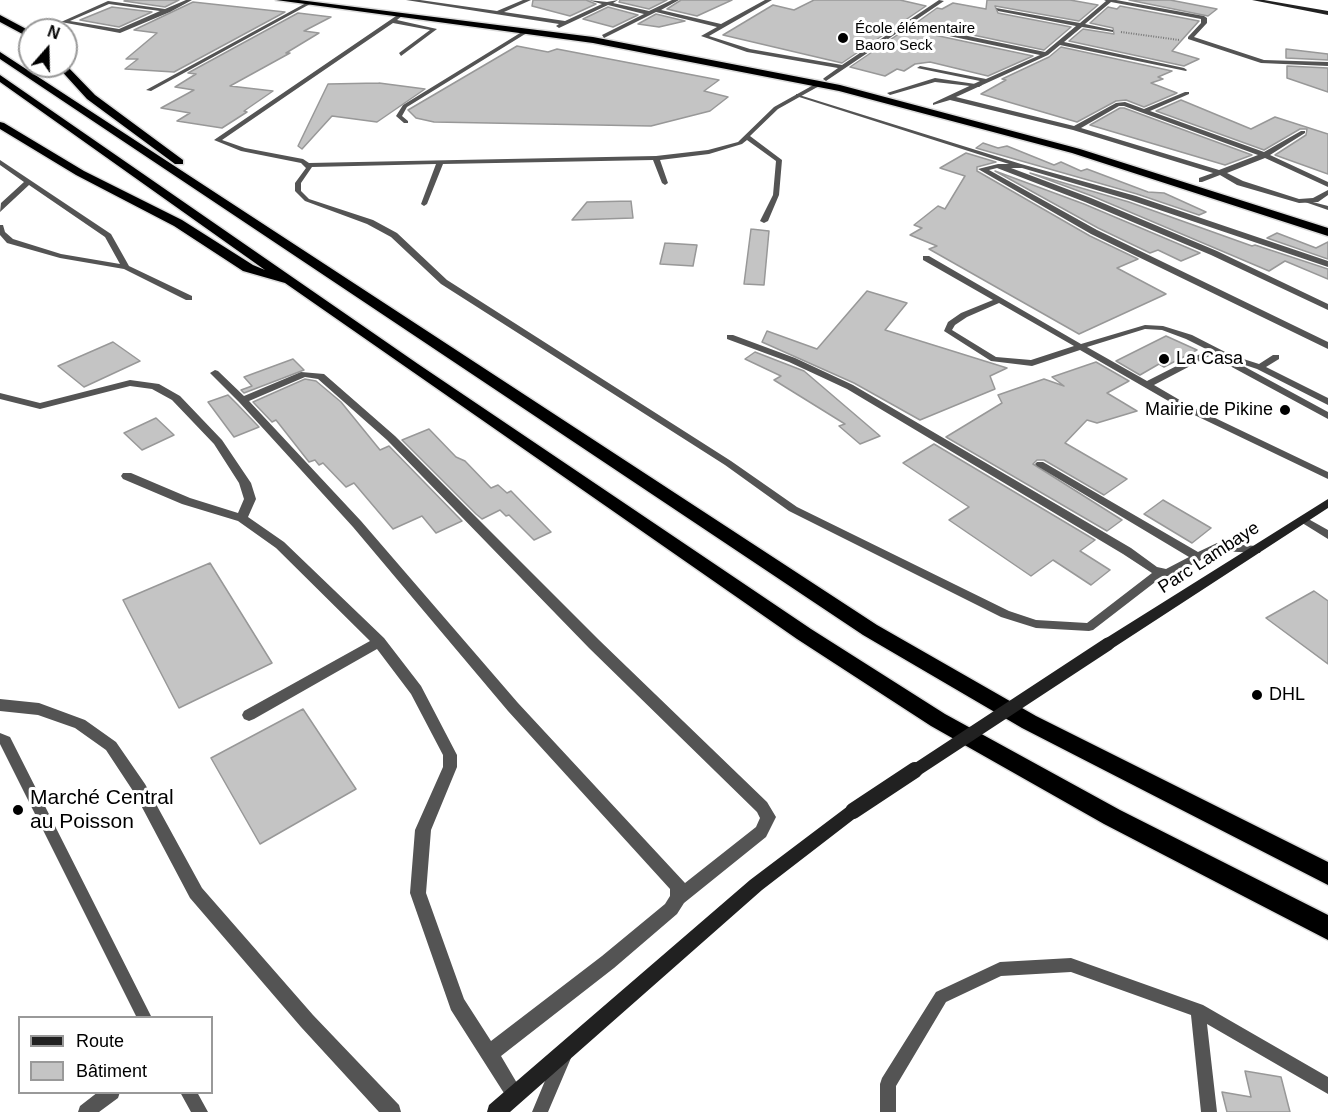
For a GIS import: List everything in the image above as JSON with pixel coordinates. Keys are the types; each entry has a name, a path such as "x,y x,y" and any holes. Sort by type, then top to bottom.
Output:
{"highway":[{"path":"273,0 397,18 527,31 890,93 1202,180 1328,225"},
{"path":"323,0 604,36 823,82 1076,151 1328,232"},
{"path":"0,18 18,28"},
{"path":"0,55 870,630 1029,722 1328,874"},
{"path":"0,78 720,578 938,720 1112,817 1328,928"},
{"path":"73,78 91,97 176,158 182,165 182,175"},
{"path":"0,125 80,172 178,223 248,268 261,274 294,282"}],"street":[{"path":"409,0 566,22"},
{"path":"432,3 439,0"},
{"path":"500,12 528,0"},
{"path":"591,0 649,13"},
{"path":"554,28 615,0"},
{"path":"604,36 676,0"},
{"path":"765,0 704,36 749,51 843,67"},
{"path":"823,82 941,1 935,0"},
{"path":"935,104 1046,54 1109,0 1204,18 1204,23 1190,38 1263,62 1328,64"},
{"path":"1255,0 1328,13"},
{"path":"998,9 1111,31"},
{"path":"656,10 721,26"},
{"path":"905,25 1046,54"},
{"path":"1058,43 1184,70"},
{"path":"920,68 988,81"},
{"path":"1146,110 1187,93"},
{"path":"798,95 1022,166 1133,198 1328,264"},
{"path":"951,98 1076,128 1223,174 1271,193 1308,201 1328,192"},
{"path":"1076,128 1118,104 1146,110 1265,155 1328,185"},
{"path":"1202,180 1223,174 1265,155 1303,132"},
{"path":"1022,166 998,166 982,171 1094,232 1328,345"},
{"path":"998,166 1118,212 1214,253 1328,307"},
{"path":"215,373 243,400 357,524 513,707 671,877 678,886 678,898"},
{"path":"243,400 304,374 321,376 392,438 594,644 762,807 768,817 761,832 678,898 671,909 608,962 489,1054"},
{"path":"0,396 40,406 130,383 155,386 176,398 218,442 246,483 250,499 242,518"},
{"path":"128,476 186,501 242,518 280,545 379,642 416,690 450,755 450,767 423,830 418,893 456,1004 515,1095"},
{"name":"Parc Lambaye","path":"496,1112 565,1055 756,885 853,811 1328,503"},
{"path":"249,715 379,642"},
{"path":"0,705 50,712 80,723 111,746 140,789 196,893 307,1021 392,1112"}],"lane":[{"path":"168,11 108,2 64,21 120,31 168,11 190,0"},
{"path":"149,90 308,4"},
{"path":"401,54 434,29 397,18 217,138 243,150 303,161 309,165 656,158 709,152 740,143 776,108 823,82"},
{"path":"406,122 399,116 405,106 527,31"},
{"path":"890,93 935,80 979,85"},
{"path":"747,137 779,160 776,195 764,221"},
{"path":"656,158 664,183"},
{"path":"0,162 27,183 108,236 126,267"},
{"path":"424,204 440,163"},
{"path":"309,165 309,172 298,183 298,191 307,200 370,222 394,235 444,282 728,463 793,509 1005,614 1036,624 1089,627 1160,573"},
{"path":"0,210 3,204 27,183"},
{"path":"1308,201 1328,208"},
{"path":"0,227 3,238 10,241 60,256 126,267 189,298"},
{"path":"926,258 1149,384 1187,408 1328,476"},
{"path":"999,300 964,315 951,324 948,331 994,359 1017,363 1032,363 1145,327 1175,332 1228,357 1260,367 1328,402"},
{"path":"730,337 792,360 850,387 1160,573 1167,573 1217,546 1256,550"},
{"path":"1149,384 1215,351"},
{"path":"1228,357 1233,364 1328,416"},
{"path":"1260,367 1276,357"},
{"path":"1040,464 1196,556"},
{"path":"1303,519 1328,536"},
{"path":"0,738 6,741 144,1016"},
{"path":"888,1112 888,1084 941,997 1000,969 1071,966 1198,1010 1328,1086"},
{"path":"1198,1010 1209,1112"},
{"path":"540,1112 565,1055"},
{"path":"86,1112 109,1094"},
{"path":"189,1094 200,1112"}],"path":[{"path":"1111,31 1183,41 1190,38"}],"building":[{"path":"179,0 165,7 124,1"},
{"path":"533,0 586,0 596,4 570,16 532,6"},
{"path":"620,0 667,0 649,9 619,2"},
{"path":"681,0 732,0 697,16 667,9"},
{"path":"814,0 900,0 926,6 842,63 723,35 773,5 794,10"},
{"path":"987,0 1070,0 1098,5 1079,21 995,6 998,13 1071,27 1044,50 916,23 937,8 942,9 953,3 986,9"},
{"path":"1129,0 1170,0 1217,9 1208,16"},
{"path":"193,2 285,12 174,72 125,69 138,59 126,59 157,33 134,30"},
{"path":"1120,6 1199,21 1172,51 1199,59 1184,66 1069,41 1083,29 1114,34 1113,28 1090,23 1108,7 1117,9"},
{"path":"112,7 152,12 119,27 80,20"},
{"path":"608,7 638,15 613,27 583,19"},
{"path":"298,13 331,17 304,31 319,33 286,53 290,53 230,86 273,91 244,111 247,112 222,128 177,121 190,113 161,108 194,90 175,87 196,74 188,73"},
{"path":"656,14 685,21 659,27 638,24"},
{"path":"906,29 1033,56 988,76 930,62 915,64 904,71 897,69 885,76 850,67"},
{"path":"517,46 548,52 557,49 719,80 704,91 728,97 710,111 651,126 434,122 416,118 408,110"},
{"path":"1061,47 1172,71 1158,77 1163,79 1151,83 1177,93 1144,107 1126,100 1116,101 1077,122 981,94 1006,80 1002,79 1049,57"},
{"path":"1286,49 1328,54 1328,60 1286,58"},
{"path":"1287,66 1328,68 1328,92 1287,78"},
{"path":"379,83 425,89 377,122 332,116 302,149 298,146 328,84"},
{"path":"1181,100 1251,129 1275,117 1328,134 1328,174 1275,155 1306,135 1307,129 1300,129 1264,150 1156,111"},
{"path":"1120,108 1252,155 1225,165 1090,125"},
{"path":"983,143 998,148 1007,146 1054,165 1061,162 1081,171 1087,169 1148,192 1164,193 1206,212 1199,215 1137,194 976,148"},
{"path":"966,153 996,162 977,167 977,171 1090,236 1138,259 1117,268 1166,294 1079,334 929,249 937,246 910,235 922,228 914,225 938,206 945,209 965,176 940,168"},
{"path":"995,171 1084,204 1200,253 1181,261 1158,250 1150,253 1098,228"},
{"path":"1030,173 1129,202 1252,246 1255,245 1328,269 1328,279 1285,261 1269,271 1092,196"},
{"path":"631,201 633,218 572,220 587,202"},
{"path":"751,229 769,231 764,285 744,284"},
{"path":"1277,233 1316,248 1328,242 1328,259 1267,238"},
{"path":"665,243 697,245 693,266 660,264"},
{"path":"867,291 907,303 885,330 1007,368 990,376 995,389 920,420 854,383 762,342 767,331 817,349"},
{"name":"La Casa","path":"1166,336 1197,350 1164,367 1159,364 1140,375 1116,361"},
{"path":"113,342 140,361 84,387 58,366"},
{"path":"755,352 804,371 880,436 860,444 839,426 845,424 774,380 781,376 745,359"},
{"path":"293,359 304,370 244,393 241,390 252,386 244,377"},
{"path":"1096,362 1129,381 1107,393 1137,411 1097,423 1087,420 1065,443 1127,479 1104,495 1044,460 1037,460 1033,464 1122,520 1107,531 946,437 1002,403 998,395 1044,379 1064,386 1052,377"},
{"path":"305,379 316,381 341,402 380,450 389,446 462,521 436,533 422,516 393,529 354,483 346,487 323,463 319,465 315,460 309,462 276,420 272,422 253,402"},
{"path":"228,395 259,427 234,437 208,402"},
{"path":"156,418 174,435 142,450 124,433"},
{"path":"429,429 491,488 498,485 507,493 511,491 551,532 534,540 509,515 506,516 500,510 482,519 476,514 402,440"},
{"path":"934,444 1095,540 1080,551 1110,570 1091,585 1053,560 1031,576 949,520 969,507 903,463"},
{"path":"1163,500 1211,528 1192,543 1144,514"},
{"path":"210,563 272,663 179,708 123,600"},
{"path":"1314,591 1328,601 1328,664 1266,618"},
{"path":"303,709 356,789 260,844 211,758"},
{"path":"1245,1071 1281,1077 1290,1112 1227,1112 1222,1092 1251,1097"}],"place":[{"name":"École élémentaire Baoro Seck","path":"843,38"},
{"name":"La Casa","path":"1164,359"},
{"name":"Mairie de Pikine","path":"1285,410"},
{"name":"DHL","path":"1257,695"},
{"name":"Marché Central au Poisson","path":"18,810"}]}
